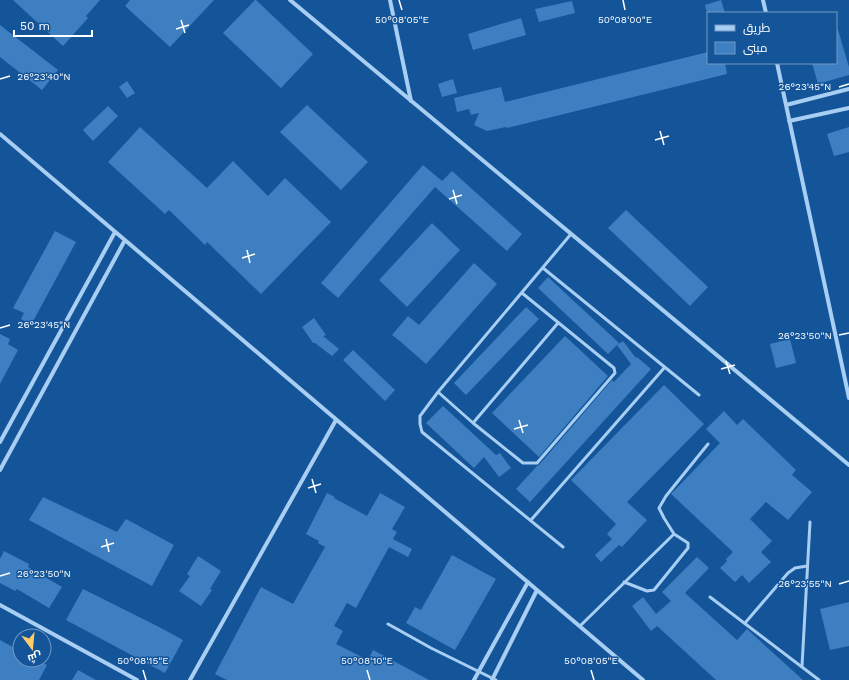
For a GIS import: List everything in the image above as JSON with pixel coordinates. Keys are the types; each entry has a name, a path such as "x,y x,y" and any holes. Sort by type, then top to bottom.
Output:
{"street":[{"path":"290,0 849,465"},
{"path":"390,0 411,101"},
{"path":"764,0 766,12"},
{"path":"777,64 849,398"},
{"path":"786,105 849,89"},
{"path":"790,121 849,108"},
{"path":"0,134 643,680"},
{"path":"0,442 115,232"},
{"path":"0,470 125,240"},
{"path":"190,680 336,420"},
{"path":"474,680 528,582"},
{"path":"494,680 536,590"},
{"path":"0,605 137,680"}],"lane":[{"path":"563,547 422,432 420,416 438,392 571,234"},
{"path":"543,268 699,395"},
{"path":"438,392 523,463 537,463 615,373 614,368 522,293"},
{"path":"473,422 558,323"},
{"path":"531,520 665,367"},
{"path":"624,582 647,591 654,590 688,548 688,543 674,534 659,508 666,496 708,444"},
{"path":"802,666 810,522"},
{"path":"580,626 674,534"},
{"path":"745,623 788,573 795,568 807,566"},
{"path":"710,597 819,680"},
{"path":"388,624 494,680"}],"building":[{"path":"13,0 100,0 86,16 88,18 63,46"},
{"path":"130,0 214,0 170,47 125,6"},
{"path":"255,0 313,54 281,88 223,33"},
{"path":"721,0 725,12 707,13 705,5"},
{"path":"572,1 575,13 539,22 535,9"},
{"path":"521,18 526,35 473,50 468,34"},
{"path":"0,25 58,70 42,90 0,57"},
{"path":"838,30 849,67 849,75 818,84 812,64 837,64"},
{"path":"707,52 707,64 725,64 727,74 507,128 487,131 474,125 479,113 471,115 469,109 457,112 454,98 501,87 505,102"},
{"path":"453,79 457,93 442,97 438,84"},
{"path":"127,81 135,93 127,98 119,87"},
{"path":"307,105 368,162 341,190 280,132"},
{"path":"108,106 118,116 93,141 83,130"},
{"path":"140,127 207,188 233,161 268,196 285,178 331,222 261,294 207,242 205,245 169,210 165,214 108,162"},
{"path":"849,127 849,152 834,156 827,134"},
{"path":"423,165 442,181 452,171 522,234 507,251 435,187 338,298 321,283"},
{"path":"626,210 708,287 690,306 608,228"},
{"path":"432,223 460,250 407,307 379,280"},
{"path":"55,231 76,242 31,325 21,319 24,313 13,308"},
{"path":"474,263 497,284 426,364 392,335 408,316 419,325"},
{"path":"548,277 619,343 608,354 538,288"},
{"path":"526,307 539,319 466,395 454,383"},
{"path":"314,318 326,335 323,336 339,349 332,356 313,343 302,327"},
{"path":"0,334 10,339 8,344 18,350 0,384"},
{"path":"565,336 608,376 539,457 492,413"},
{"path":"790,339 796,363 776,368 770,344"},
{"path":"623,341 636,358 637,357 651,369 530,502 516,489 539,465 612,380 614,382 631,364 617,345"},
{"path":"353,350 395,390 385,401 343,360"},
{"path":"664,385 704,424 627,502 647,520 622,547 619,545 601,562 595,555 612,539 607,534 616,524 571,480"},
{"path":"443,406 496,455 500,453 511,468 499,477 484,457 474,468 426,423"},
{"path":"724,411 737,425 743,419 796,470 792,475 812,492 788,520 766,502 750,519 772,541 761,552 771,562 749,583 742,575 735,582 720,568 733,552 671,494 720,443 706,429"},
{"path":"327,493 367,516 380,493 405,507 392,529 397,532 393,539 412,549 408,557 389,547 356,608 347,603 334,626 343,631 336,644 368,660 373,650 429,680 227,680 215,674 261,587 293,604 325,547 318,543 319,541 306,534"},
{"path":"43,497 117,532 126,519 174,545 152,586 29,520"},
{"path":"4,551 29,564 28,567 62,587 49,608 17,589 15,591 0,583 0,559"},
{"path":"452,555 496,579 455,650 406,623 415,607 421,610"},
{"path":"198,556 221,571 210,589 212,590 201,606 179,591 190,576 187,574"},
{"path":"697,557 709,568 685,593 737,640 747,629 803,680 716,680 657,626 651,631 632,606 643,597 656,614 671,601 662,592"},
{"path":"83,589 183,640 165,673 66,620"},
{"path":"849,602 849,646 830,650 820,609"},
{"path":"0,640 12,647 12,668 45,668 39,680 0,680"},
{"path":"78,670 96,680 72,680"}]}
